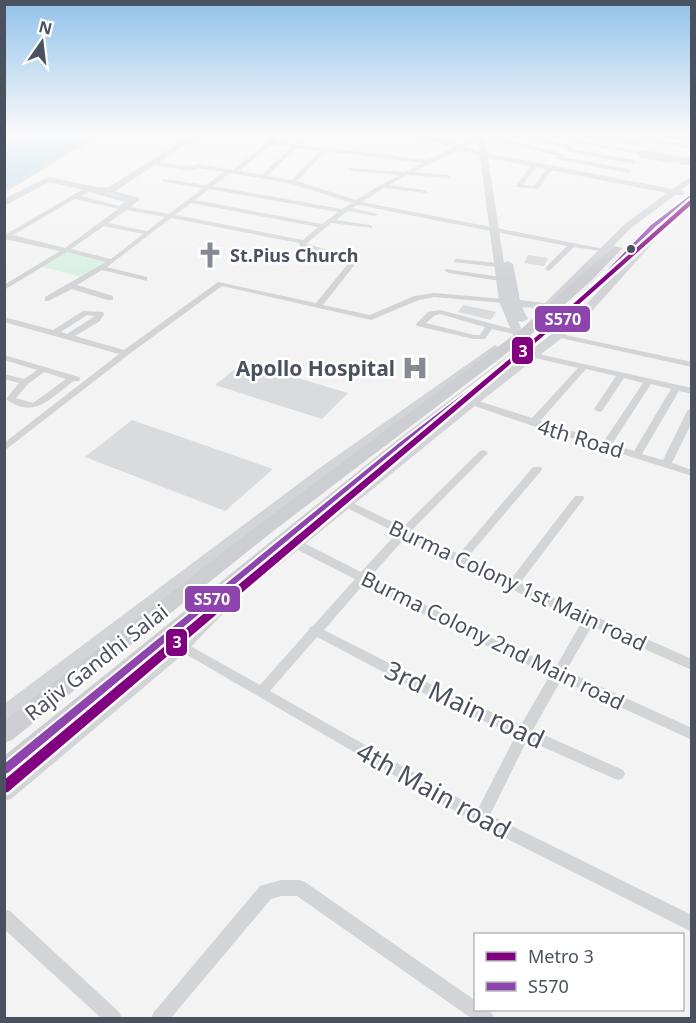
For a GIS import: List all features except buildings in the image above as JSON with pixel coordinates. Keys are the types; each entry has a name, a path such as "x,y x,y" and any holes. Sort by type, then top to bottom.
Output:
{"main road":[{"name":"Rajiv Gandhi Salai","path":"4,734 425,404 529,339 558,325 653,226 686,199 692,185"},
{"name":"Rajiv Gandhi Salai","path":"4,770 232,589 274,549 466,401 529,339 552,307 635,229 686,199"},
{"path":"255,537 274,549"}],"street":[{"path":"4,191 19,182"},
{"path":"4,203 43,182"},
{"path":"4,288 66,250 137,200 60,182"},
{"path":"108,193 130,202 120,208 76,196 88,190 108,193 125,182"},
{"path":"176,182 375,214"},
{"path":"48,299 112,261 216,182"},
{"path":"293,182 354,202 603,251"},
{"path":"304,243 354,202 390,182"},
{"path":"492,182 509,302"},
{"path":"522,182 519,186 536,188 540,182"},
{"path":"624,182 686,199"},
{"path":"559,335 587,310 666,224 686,199 691,182"},
{"path":"381,186 424,192"},
{"path":"6,237 88,188"},
{"path":"5,447 125,353 221,284 371,318 417,298 434,295 552,307 603,251 644,213 686,199"},
{"path":"191,201 327,223 370,227"},
{"path":"128,208 304,243"},
{"path":"105,224 150,233"},
{"path":"499,230 500,279 509,302 524,325 529,339"},
{"path":"6,237 112,261"},
{"path":"304,243 303,247 357,258 317,307"},
{"path":"549,269 572,245"},
{"path":"456,261 498,265"},
{"path":"101,268 144,279"},
{"path":"449,271 500,279"},
{"path":"71,286 110,298"},
{"path":"490,326 482,337 474,337 420,324 436,312 490,326 529,339 583,367 692,391"},
{"path":"54,333 86,313 99,314 97,319 68,337"},
{"path":"4,318 125,353"},
{"path":"529,339 559,335 692,365"},
{"path":"7,360 89,382"},
{"path":"533,423 583,367"},
{"path":"44,369 25,382 10,399 31,406 36,405 72,378"},
{"path":"4,376 25,382"},
{"path":"599,409 621,376"},
{"path":"606,446 648,382"},
{"path":"636,455 676,388"},
{"path":"4,792 181,646 232,589 296,544 466,401"},
{"name":"4th Road","path":"466,401 692,473"},
{"path":"4,715 248,532 326,470 425,404"},
{"path":"666,465 692,411"},
{"path":"261,692 404,532 483,453"},
{"path":"461,558 537,469"},
{"path":"513,584 579,498"},
{"name":"Burma Colony 1st Main road","path":"345,503 589,620 692,665"},
{"name":"Burma Colony 2nd Main road","path":"296,544 487,641 692,734"},
{"path":"481,818 524,733 589,620"},
{"name":"3rd Main road","path":"314,630 445,698 618,774"},
{"name":"4th Main road","path":"181,646 481,818 692,924"},
{"path":"160,1018 266,892 281,888 298,888 474,1010"},
{"path":"4,916 113,1018"}],"green space":[{"path":"66,252 107,262 82,277 42,267"}],"water":[{"path":"5,182 18,182 5,190"}],"metro line":[{"name":"3","path":"4,788 539,337 692,201"}],"transit line":[{"name":"S570","path":"4,770 401,444 557,325 653,226 692,195"}],"place":[{"name":"St.Pius Church","path":"210,255"},
{"name":"Apollo Hospital","path":"415,368"}]}
